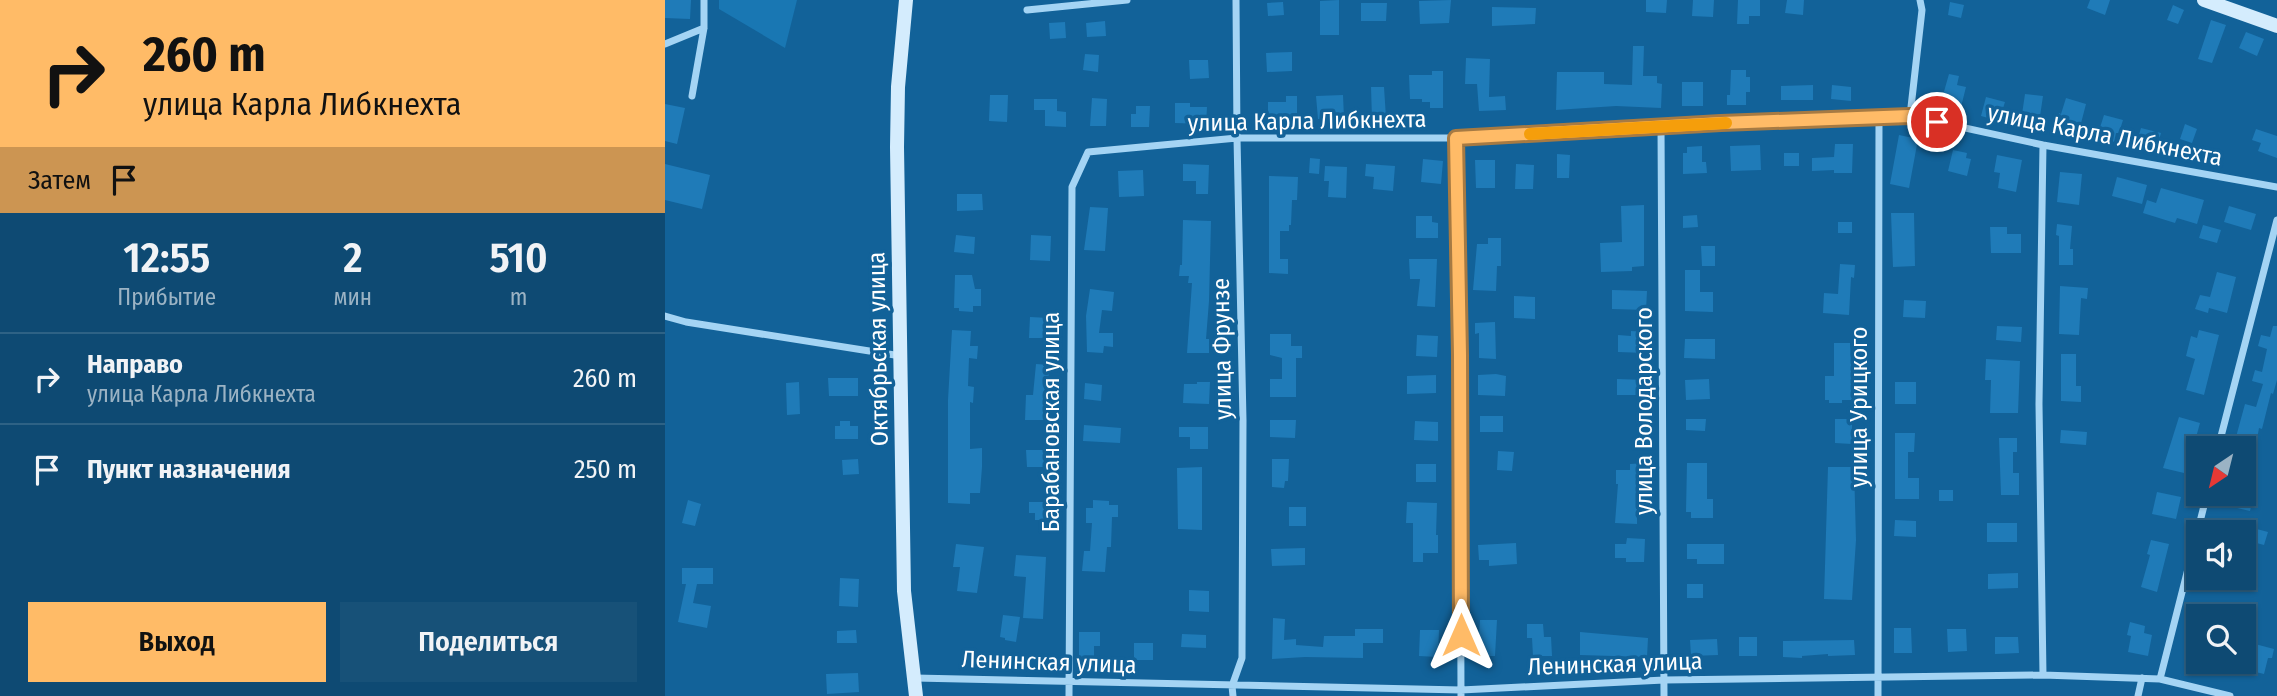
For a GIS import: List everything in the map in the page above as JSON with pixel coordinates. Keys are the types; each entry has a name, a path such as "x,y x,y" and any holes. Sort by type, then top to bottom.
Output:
{"main road":[{"name":"Октябрьская улица","path":"906,0 897,99 904,591 916,696"},
{"path":"2204,0 2277,26"}],"street":[{"path":"692,96 704,29 704,0"},
{"path":"1027,10 1127,0"},
{"name":"улица Фрунзе","path":"1233,696 1232,686 1243,657 1243,421 1237,0"},
{"path":"1910,116 1920,0"},
{"path":"665,44 704,29"},
{"name":"улица Карла Либкнехта","path":"1088,152 1237,138 1456,138 1910,116 2043,145 2277,187"},
{"name":"улица Урицкого","path":"1878,696 1879,117"},
{"name":"улица Володарского","path":"1661,127 1664,696"},
{"path":"1456,138 1461,693"},
{"path":"2043,145 2039,404 2043,675"},
{"name":"Барабановская улица","path":"1069,696 1072,187 1088,152"},
{"path":"2221,436 2277,220"},
{"path":"665,316 686,322 901,356"},
{"path":"2160,679 2204,506"},
{"name":"Ленинская улица","path":"915,678 1461,693 1664,680 2043,675 2160,679 2230,696"},
{"path":"2138,696 2142,678"}],"shaded area":[{"path":"719,0 797,0 785,48 719,9"}],"building":[{"path":"665,0 691,0 690,19 665,18"},
{"path":"1339,0 1339,35 1320,35 1320,1"},
{"path":"1451,0 1449,23 1420,24 1419,1"},
{"path":"1646,0 1667,0 1666,13 1646,12"},
{"path":"1693,0 1714,0 1713,17 1692,16"},
{"path":"1738,0 1760,0 1760,16 1749,16 1749,24 1737,24"},
{"path":"1787,0 1804,0 1803,15 1785,13"},
{"path":"2090,0 2110,0 2105,15 2087,8"},
{"path":"1283,2 1284,15 1268,16 1267,3"},
{"path":"1950,2 1964,5 1961,18 1948,15"},
{"path":"1361,3 1387,3 1386,21 1361,21"},
{"path":"2173,5 2184,10 2178,24 2167,20"},
{"path":"1492,7 1536,8 1535,24 1492,26"},
{"path":"2211,20 2226,25 2212,63 2198,59"},
{"path":"1105,21 1106,36 1087,37 1086,23"},
{"path":"1065,22 1066,38 1050,39 1049,23"},
{"path":"2246,32 2264,39 2257,56 2239,48"},
{"path":"1633,46 1644,46 1643,76 1657,76 1657,83 1662,84 1661,108 1616,106 1556,110 1557,72 1604,72 1604,84 1632,85"},
{"path":"1292,52 1292,71 1267,72 1266,53"},
{"path":"1085,54 1099,55 1098,72 1083,70"},
{"path":"1466,58 1490,59 1489,97 1505,96 1506,110 1479,111 1477,84 1465,84"},
{"path":"1189,60 1208,60 1209,78 1190,79"},
{"path":"1731,70 1746,70 1746,77 1750,77 1750,92 1746,92 1746,105 1727,105"},
{"path":"1432,71 1443,71 1443,108 1430,108 1430,102 1410,99 1409,75 1432,75"},
{"path":"1949,74 1959,76 1957,85 1966,87 1961,107 1941,102"},
{"path":"1682,82 1703,82 1703,106 1682,106"},
{"path":"1813,85 1813,100 1781,100 1781,86"},
{"path":"1832,85 1851,87 1851,101 1831,99"},
{"path":"1371,87 1384,87 1386,118 1372,119"},
{"path":"2025,94 2043,96 2039,123 2021,121"},
{"path":"990,95 1008,95 1007,122 989,121"},
{"path":"1343,95 1344,118 1318,119 1316,96"},
{"path":"1286,96 1297,96 1297,121 1268,121 1268,102 1286,102"},
{"path":"1986,97 2005,102 1999,121 1981,116"},
{"path":"1092,98 1107,99 1106,126 1090,126"},
{"path":"2066,98 2086,104 2079,131 2055,124"},
{"path":"1034,99 1057,99 1057,111 1066,112 1066,127 1045,126 1045,110 1034,110"},
{"path":"1175,103 1190,103 1190,107 1207,107 1206,124 1175,123"},
{"path":"665,104 685,108 677,144 665,141"},
{"path":"1136,106 1150,106 1149,127 1131,127 1131,114 1136,114"},
{"path":"2104,115 2123,120 2114,142 2097,137"},
{"path":"2185,124 2197,129 2192,143 2180,139"},
{"path":"2141,128 2161,133 2156,150 2136,145"},
{"path":"2256,129 2277,136 2277,158 2258,151 2261,143 2252,140"},
{"path":"1899,135 1918,139 1909,188 1890,184"},
{"path":"1835,144 1853,144 1852,173 1812,171 1812,158 1834,157"},
{"path":"1760,145 1761,170 1731,171 1730,146"},
{"path":"1702,146 1702,162 1706,162 1707,173 1683,174 1683,153 1687,153 1687,147"},
{"path":"1953,150 1967,153 1966,158 1971,159 1967,176 1948,171"},
{"path":"1784,153 1799,153 1799,166 1784,166"},
{"path":"1557,154 1570,155 1569,178 1557,178"},
{"path":"1997,155 2022,160 2016,192 1998,188 2000,173 1994,172"},
{"path":"1310,158 1320,159 1319,174 1309,173"},
{"path":"1423,159 1443,161 1441,184 1421,182"},
{"path":"1475,160 1495,160 1495,188 1476,188"},
{"path":"665,164 710,175 702,209 665,200"},
{"path":"1183,164 1209,165 1208,194 1196,194 1196,181 1183,181"},
{"path":"1366,164 1395,166 1393,191 1373,189 1374,177 1365,176"},
{"path":"1516,164 1534,165 1533,189 1515,189"},
{"path":"1325,166 1347,167 1346,198 1328,197 1329,181 1324,181"},
{"path":"1143,170 1144,196 1119,197 1118,171"},
{"path":"2060,172 2082,174 2079,205 2057,202"},
{"path":"1269,176 1298,177 1297,200 1292,200 1289,231 1280,231 1280,259 1288,259 1288,274 1269,273"},
{"path":"2117,177 2147,185 2142,204 2112,196"},
{"path":"2161,188 2204,200 2197,224 2177,218 2175,223 2143,213 2147,200 2156,203"},
{"path":"957,194 982,194 983,210 957,211"},
{"path":"1644,205 1644,266 1632,267 1632,271 1601,272 1600,243 1622,242 1621,206"},
{"path":"2229,206 2256,214 2251,230 2224,222"},
{"path":"1090,207 1108,208 1105,251 1084,250"},
{"path":"1891,213 1914,213 1915,266 1893,267"},
{"path":"1697,215 1698,227 1683,228 1683,216"},
{"path":"1416,216 1432,216 1432,222 1438,223 1438,238 1416,238"},
{"path":"1183,220 1211,221 1206,339 1209,339 1209,353 1187,353 1192,283 1188,283 1189,276 1179,276 1182,265"},
{"path":"1838,222 1852,222 1852,233 1838,233"},
{"path":"2057,224 2072,226 2070,249 2073,249 2073,265 2059,265"},
{"path":"2203,225 2221,230 2217,243 2199,238"},
{"path":"1990,227 2007,227 2007,234 2021,234 2021,253 1991,253"},
{"path":"956,235 975,237 974,254 954,252"},
{"path":"1031,235 1051,236 1050,261 1030,260"},
{"path":"1488,238 1501,238 1501,266 1497,266 1496,291 1473,290 1477,244 1488,244"},
{"path":"1701,246 1715,246 1715,266 1702,266"},
{"path":"1409,259 1437,259 1435,307 1417,306 1420,279 1410,279"},
{"path":"1840,264 1855,265 1854,278 1851,277 1849,315 1823,313 1824,293 1838,294"},
{"path":"1685,270 1700,270 1700,292 1713,292 1713,312 1685,311"},
{"path":"2217,272 2236,277 2227,313 2209,308 2208,313 2195,309 2200,295 2210,297"},
{"path":"955,275 972,275 975,289 981,289 981,306 973,306 973,312 954,308"},
{"path":"2060,286 2088,288 2087,299 2081,298 2079,335 2059,334"},
{"path":"1090,289 1114,292 1112,311 1102,310 1099,333 1113,333 1113,347 1104,346 1103,353 1087,352 1086,316"},
{"path":"1612,290 1647,291 1646,310 1612,309"},
{"path":"1514,296 1535,297 1535,319 1514,318"},
{"path":"1904,300 1926,301 1925,318 1903,317"},
{"path":"1030,317 1049,318 1048,338 1029,338"},
{"path":"1495,322 1496,359 1479,358 1479,333 1475,334 1475,323"},
{"path":"1997,326 2022,327 2021,342 1996,340"},
{"path":"2273,326 2277,326 2277,380 2262,429 2259,428 2256,445 2256,436 2236,436 2245,404 2256,407 2263,384 2252,381 2255,370 2262,372 2267,349 2258,346 2261,335 2270,337"},
{"path":"952,330 971,331 970,346 978,346 977,359 969,358 968,386 974,387 973,403 970,402 970,449 982,448 982,467 980,493 970,493 970,504 948,503 948,400"},
{"path":"2199,330 2219,335 2204,395 2186,390 2195,359 2186,356 2191,336 2197,338"},
{"path":"1631,331 1647,332 1646,353 1618,352 1618,335 1631,336"},
{"path":"1270,334 1291,334 1291,346 1302,346 1302,358 1296,358 1296,397 1270,397 1270,379 1282,379 1282,358 1270,355"},
{"path":"1417,335 1438,336 1437,357 1416,356"},
{"path":"1685,339 1715,339 1715,359 1684,358"},
{"path":"1834,343 1850,343 1853,400 1842,400 1842,403 1829,403 1829,400 1825,400 1825,376 1834,376"},
{"path":"2061,354 2076,354 2076,386 2081,386 2081,402 2061,401"},
{"path":"1986,359 2020,361 2018,413 1990,413 1991,380 1985,380"},
{"path":"1036,364 1050,365 1046,396 1047,420 1025,420 1026,395 1033,395"},
{"path":"1436,375 1436,393 1407,394 1407,376"},
{"path":"1478,375 1506,376 1505,396 1478,395"},
{"path":"828,378 858,378 858,396 829,396"},
{"path":"1617,379 1645,380 1645,395 1617,395"},
{"path":"1709,379 1710,399 1686,400 1685,380"},
{"path":"799,382 800,414 787,415 786,383"},
{"path":"1210,382 1209,404 1183,403 1184,384"},
{"path":"1895,382 1916,382 1916,404 1895,404"},
{"path":"1085,383 1102,385 1101,401 1084,399"},
{"path":"1480,416 1503,416 1503,432 1480,432"},
{"path":"2179,417 2200,423 2196,436 2186,436 2184,473 2163,468"},
{"path":"1686,419 1706,419 1705,431 1686,430"},
{"path":"1835,419 1852,419 1852,444 1835,443"},
{"path":"1270,420 1296,420 1295,438 1270,437"},
{"path":"840,421 850,421 850,426 858,426 858,439 835,439 835,426 840,426"},
{"path":"1415,421 1438,422 1438,441 1414,440"},
{"path":"1084,425 1121,428 1120,443 1083,441"},
{"path":"1179,427 1208,427 1208,449 1190,449 1190,437 1179,437"},
{"path":"2061,430 2087,432 2086,445 2060,443"},
{"path":"1895,433 1915,433 1914,452 1908,452 1908,478 1919,478 1919,499 1895,499"},
{"path":"1999,438 2017,438 2017,452 2013,452 2013,473 2019,473 2019,495 2001,495"},
{"path":"1026,450 1046,450 1046,467 1027,467"},
{"path":"1498,451 1514,452 1512,471 1497,470"},
{"path":"858,459 859,474 843,475 842,460"},
{"path":"1272,459 1289,459 1288,481 1285,481 1284,488 1272,487"},
{"path":"1646,463 1643,502 1637,502 1637,524 1615,523 1618,484 1616,470 1630,470 1630,464"},
{"path":"1687,463 1707,463 1707,499 1713,499 1713,518 1691,518 1691,512 1686,512"},
{"path":"1416,464 1436,464 1436,482 1416,482"},
{"path":"1202,467 1202,530 1178,529 1177,468"},
{"path":"1828,467 1854,467 1856,540 1852,600 1824,599"},
{"path":"1939,490 1953,490 1953,501 1939,501"},
{"path":"2157,492 2181,497 2176,519 2152,514"},
{"path":"688,500 701,504 695,526 682,523"},
{"path":"1093,500 1109,501 1109,505 1118,505 1118,517 1112,517 1111,547 1107,547 1105,572 1082,571 1084,551 1090,551 1092,523 1086,523 1086,508 1093,508"},
{"path":"1029,502 1047,502 1047,520 1035,520 1035,513 1029,513"},
{"path":"1407,502 1437,503 1438,553 1423,553 1423,562 1413,562 1413,523 1406,523"},
{"path":"2228,506 2251,506 2250,511"},
{"path":"1289,507 1306,507 1306,526 1289,526"},
{"path":"1895,520 1916,521 1916,537 1894,536"},
{"path":"1987,523 2017,523 2017,542 1987,542"},
{"path":"2256,529 2268,532 2264,545 2256,543"},
{"path":"1627,538 1645,539 1644,562 1626,562 1626,558 1615,558 1615,544 1626,544"},
{"path":"2151,540 2169,544 2157,592 2141,587 2150,555 2147,554"},
{"path":"1516,543 1517,564 1489,566 1489,560 1479,560 1478,545"},
{"path":"956,544 984,547 977,593 957,591 960,567 953,567"},
{"path":"1687,544 1724,544 1724,564 1697,564 1697,559 1687,559"},
{"path":"1305,548 1305,565 1272,566 1271,549"},
{"path":"1016,555 1046,557 1043,619 1023,618 1026,577 1014,576"},
{"path":"682,568 713,568 713,584 697,584 693,603 711,606 707,628 678,622 686,584 682,584"},
{"path":"2018,573 2018,588 1988,589 1988,574"},
{"path":"840,578 859,579 858,607 839,606"},
{"path":"1687,584 1703,584 1703,598 1687,598"},
{"path":"1189,590 1209,591 1209,612 1189,611"},
{"path":"1003,615 1020,617 1016,642 1000,637"},
{"path":"1273,618 1285,619 1284,640 1296,639 1296,645 1323,647 1324,636 1355,636 1355,629 1383,629 1383,643 1363,643 1363,658 1272,659"},
{"path":"1480,620 1497,620 1495,656 1478,656 1479,647 1475,647 1475,636 1479,636"},
{"path":"2130,622 2145,626 2144,633 2152,635 2148,656 2128,652 2131,636 2127,635"},
{"path":"1527,624 1543,624 1544,637 1551,637 1552,656 1533,656 1532,638 1527,638"},
{"path":"1894,628 1911,628 1912,653 1894,653"},
{"path":"1947,629 1966,629 1967,651 1948,652"},
{"path":"856,630 857,643 837,643 837,631"},
{"path":"1420,630 1439,630 1438,657 1419,656"},
{"path":"1079,632 1100,632 1100,646 1094,646 1094,658 1079,658"},
{"path":"1580,632 1648,638 1647,657 1580,655"},
{"path":"1182,634 1206,635 1206,648 1181,647"},
{"path":"1739,637 1757,637 1757,656 1739,656"},
{"path":"1995,637 2018,637 2019,653 1995,654"},
{"path":"1717,639 1718,655 1691,656 1690,640"},
{"path":"1854,640 1855,655 1783,657 1783,641"},
{"path":"1134,643 1153,643 1153,660 1134,660"},
{"path":"2256,644 2274,649 2272,658 2268,658 2264,674 2256,672"},
{"path":"858,673 859,692 827,694 826,674"}],"slow traffic":[{"path":"1530,134 1726,123"}],"route":[{"path":"1461,635 1456,138 1721,123 1910,116 1937,122"}]}
